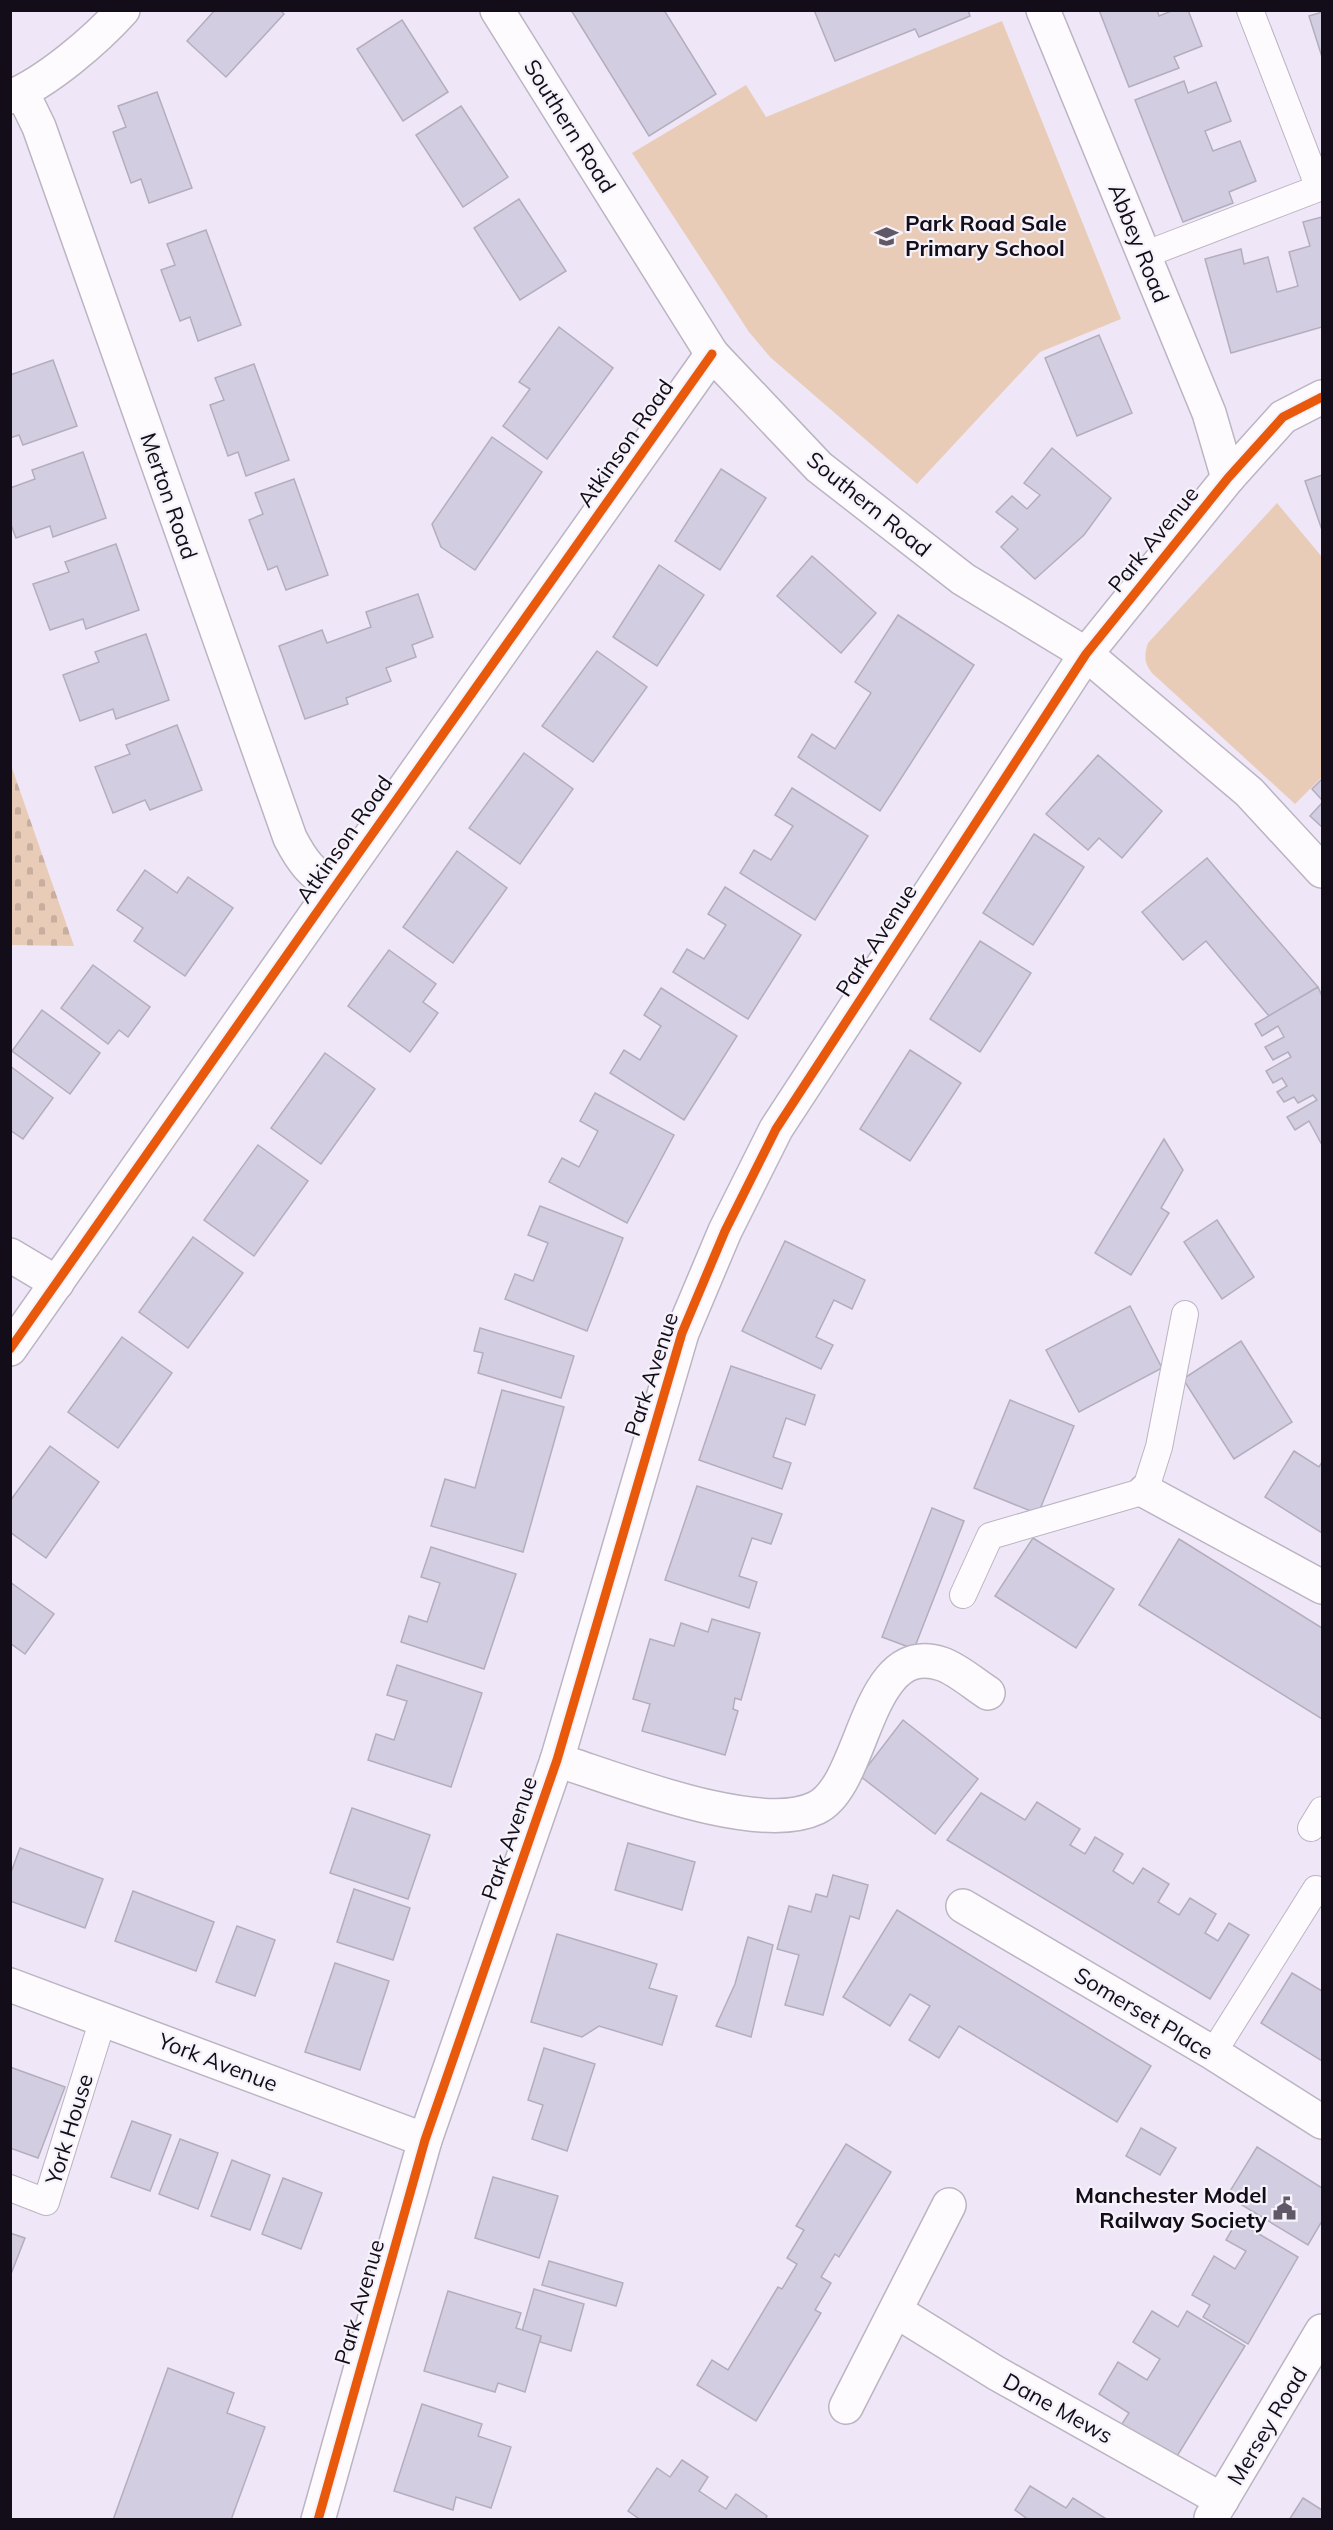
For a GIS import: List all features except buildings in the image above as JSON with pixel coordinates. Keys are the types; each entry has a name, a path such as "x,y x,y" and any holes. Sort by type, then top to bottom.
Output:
{"street":[{"path":"16,95 64,62 107,27 123,10"},
{"name":"Southern Road","path":"497,10 712,354 819,467 963,579 1086,654 1249,792 1323,871"},
{"name":"Abbey Road","path":"1043,10 1209,413 1228,478"},
{"name":"Merton Road","path":"16,95 39,127 290,838 302,862 334,888"},
{"name":"Atkinson Road","path":"10,1349 712,354"},
{"name":"Park Avenue","path":"318,2520 425,2140 557,1760 682,1333 725,1231 776,1129 1086,654 1228,478 1283,417 1323,398"},
{"path":"10,1255 57,1283"},
{"path":"1146,1491 1323,1587"},
{"name":"Park Avenue","path":"557,1760 707,1807 763,1816 798,1814 818,1808 834,1795 845,1776 870,1712 885,1685 905,1666 924,1661 943,1664 987,1693"},
{"name":"Somerset Place","path":"963,1906 1323,2122"},
{"name":"York Avenue","path":"10,1985 425,2140"},
{"path":"846,2407 949,2205"},
{"name":"Dane Mews","path":"896,2311 1216,2510"},
{"name":"Mersey Road","path":"1216,2510 1323,2331"}],"lane":[{"path":"1144,255 1320,188 1250,10"},
{"path":"963,1595 990,1536 1146,1491 1159,1447 1185,1314"},
{"path":"1213,2054 1316,1889"},
{"name":"York House","path":"10,2188 46,2202 103,2019"}],"green space":[{"name":"Park Road Sale Primary School","path":"1002,21 1121,319 1040,352 917,484 770,357 749,332 632,153 746,85 766,117"},
{"path":"1277,503 1322,557 1322,777 1295,804 1152,673 1147,666 1146,659 1148,643"},
{"path":"11,765 74,946 11,945"}],"cycle path":[{"path":"10,1349 712,354"},
{"path":"318,2520 425,2140 557,1760 682,1333 725,1231 776,1129 1086,654 1228,478 1283,417 1322,397"}],"place":[{"name":"Park Road Sale Primary School","path":"887,236"},
{"name":"Manchester Model Railway Society","path":"1285,2208"}]}
